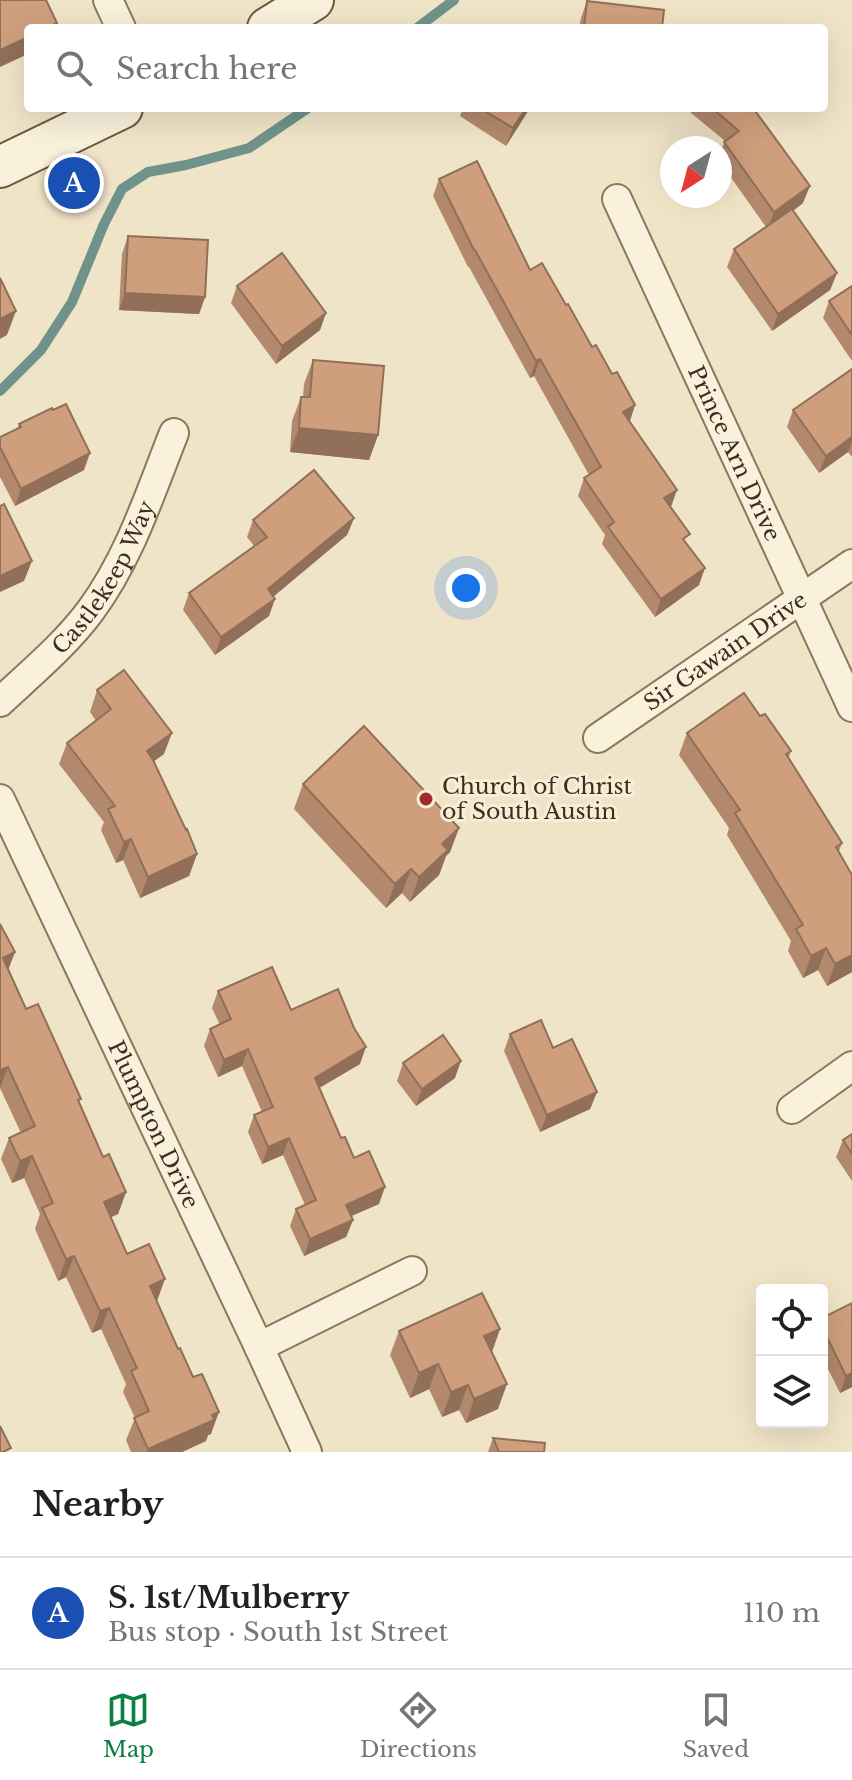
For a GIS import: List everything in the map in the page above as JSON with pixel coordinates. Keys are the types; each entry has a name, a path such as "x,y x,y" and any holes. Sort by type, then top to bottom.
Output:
{"main road":[{"path":"274,24 313,0"},
{"path":"0,167 114,112"}],"street":[{"path":"108,0 119,24"},
{"name":"Prince Arn Drive","path":"617,199 852,707"},
{"name":"Castlekeep Way","path":"0,702 58,647 89,613 107,586 127,550 174,433"},
{"name":"Sir Gawain Drive","path":"598,738 852,564"},
{"name":"Plumpton Drive","path":"0,799 307,1452"},
{"path":"792,1109 852,1066"},
{"path":"259,1347 412,1271"}],"building":[{"path":"0,0 46,0 57,23 24,24 24,39 0,50"},
{"path":"587,1 664,10 662,24 584,24"},
{"path":"487,112 523,112 513,128"},
{"path":"717,112 756,112 810,186 774,212 732,153 732,136 739,131"},
{"path":"477,161 530,270 542,263 592,347 596,345 612,374 617,372 635,405 623,412 677,490 664,498 690,534 683,539 705,568 661,599 608,527 614,522 584,478 601,467 540,359 536,361 474,250 439,179"},
{"path":"792,209 837,273 778,314 734,249"},
{"path":"128,236 208,240 205,297 125,293"},
{"path":"282,253 326,313 282,346 237,286"},
{"path":"0,278 16,311 0,319"},
{"path":"852,286 852,335 829,301"},
{"path":"313,360 384,366 378,435 299,428 301,397 310,397"},
{"path":"852,369 852,437 826,456 793,410"},
{"path":"66,404 90,453 21,489 0,447 0,437 21,427 19,424"},
{"path":"314,470 354,518 268,589 275,599 221,637 189,593 267,537 253,520"},
{"path":"4,504 32,561 0,576 0,506"},
{"path":"124,670 172,733 147,751 197,854 148,877 131,839 124,842 108,809 115,806 67,743 111,709 97,690"},
{"path":"744,693 760,716 765,714 791,751 786,754 842,843 836,847 852,875 852,955 835,964 826,948 811,956 796,929 803,925 735,813 740,810 687,733"},
{"path":"364,726 459,828 442,844 448,850 419,877 411,869 395,884 303,784"},
{"path":"0,924 15,952 3,958 26,1009 38,1004 81,1099 78,1100 103,1157 109,1154 126,1192 104,1202 127,1254 149,1244 165,1279 150,1286 193,1377 202,1374 219,1412 212,1415 214,1420 148,1449 134,1418 149,1411 131,1371 137,1368 109,1308 100,1311 74,1256 66,1259 42,1208 53,1203 32,1156 20,1161 9,1138 35,1126 8,1067 0,1070"},
{"path":"272,967 291,1010 338,989 354,1028 366,1047 315,1078 341,1138 345,1137 354,1158 369,1151 385,1187 346,1205 353,1220 310,1239 296,1209 316,1200 289,1138 268,1147 254,1115 273,1107 248,1049 224,1060 210,1029 231,1019 218,991"},
{"path":"541,1020 553,1048 572,1039 597,1092 547,1115 510,1034"},
{"path":"443,1035 461,1061 422,1089 403,1063"},
{"path":"852,1134 852,1154 843,1140"},
{"path":"482,1293 500,1329 484,1336 507,1384 474,1399 468,1385 451,1392 438,1364 419,1373 399,1331"},
{"path":"852,1303 852,1373 846,1376 828,1339 828,1315"},
{"path":"0,1426 11,1448 3,1452 0,1452"},
{"path":"493,1438 545,1443 544,1452 499,1452"}],"waterway":[{"path":"422,24 454,0"},
{"path":"0,391 41,350 72,302 122,189 148,172 249,148 302,112"}],"place":[{"name":"S. 1st/Mulberry","path":"74,183"},
{"name":"Church of Christ of South Austin","path":"426,799"}]}
